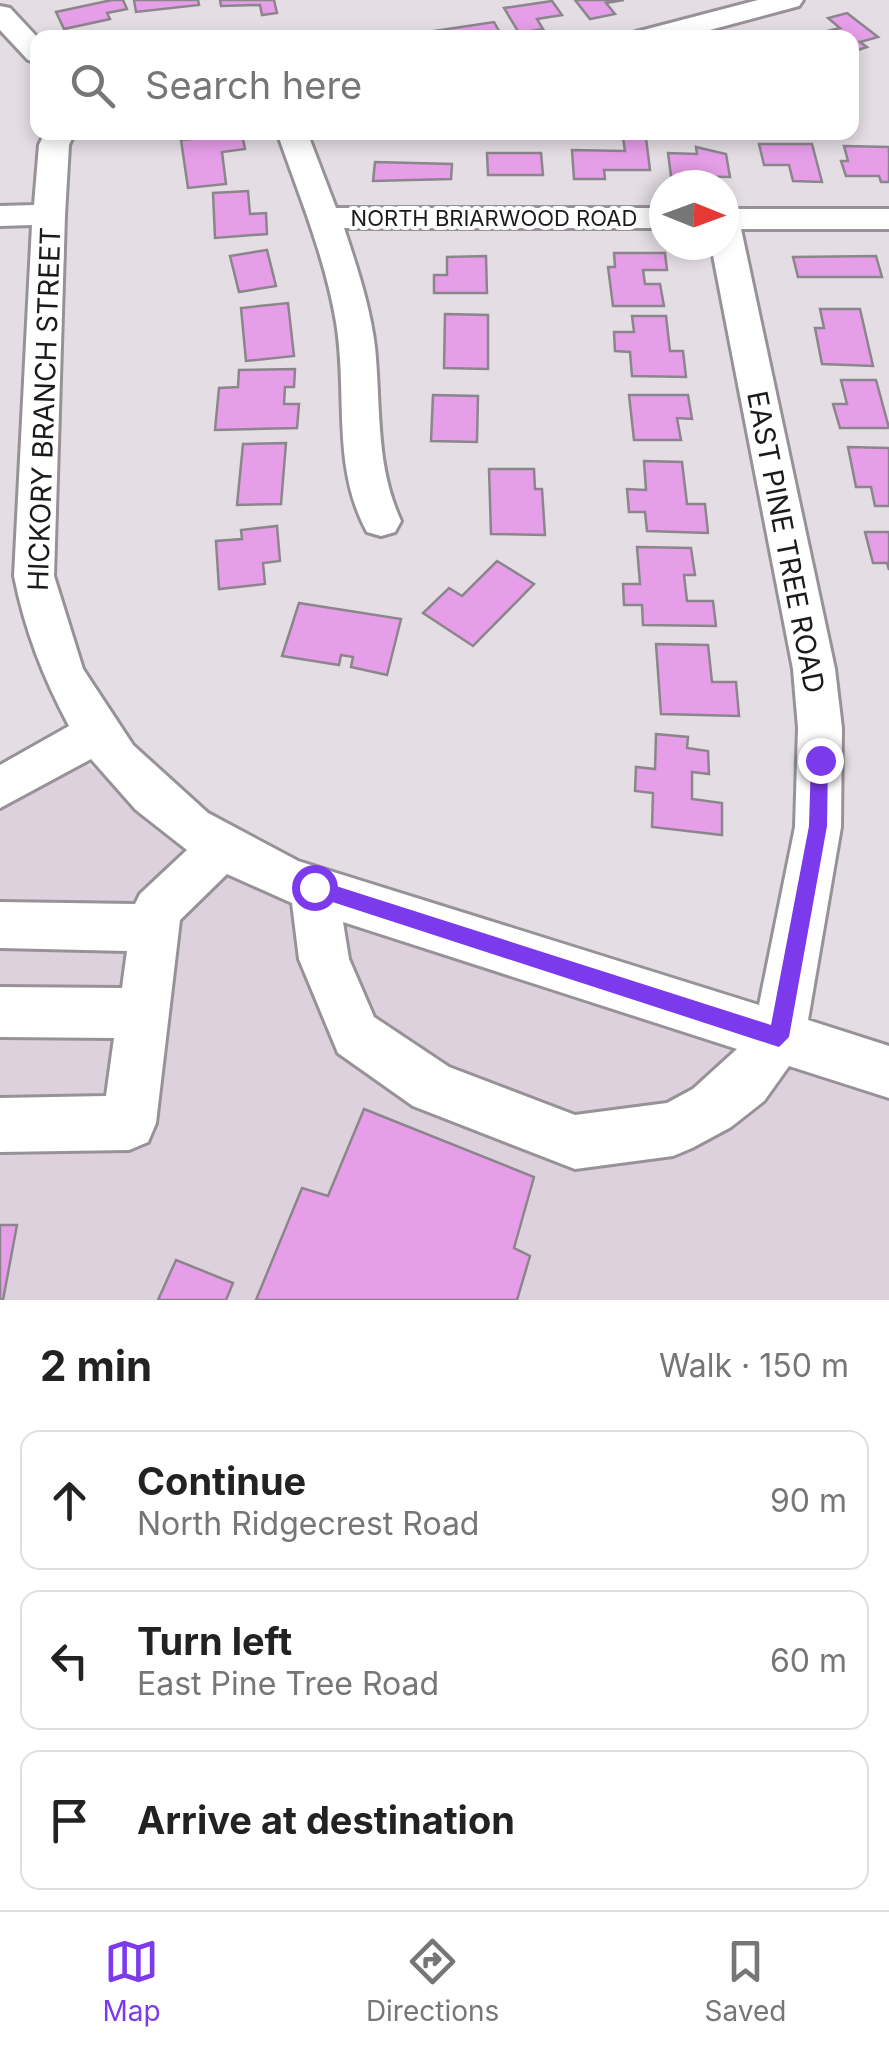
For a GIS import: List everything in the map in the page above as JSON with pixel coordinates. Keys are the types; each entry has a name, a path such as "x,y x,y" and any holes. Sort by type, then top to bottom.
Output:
{"street":[{"path":"0,4 12,0"},
{"path":"676,30 789,0"},
{"path":"0,14 30,46"},
{"name":"HICKORY BRANCH STREET","path":"56,140 49,215 34,576 52,655 95,734 128,772 223,846 281,877 889,1072"},
{"path":"295,140 324,218 354,324 367,487 381,522"},
{"path":"0,216 49,215"},
{"name":"NORTH BRIARWOOD ROAD","path":"324,218 649,218"},
{"path":"739,222 889,219"},
{"name":"EAST PINE TREE ROAD","path":"732,260 814,668 820,728 818,826 779,1037"},
{"path":"0,788 95,734"},
{"path":"0,1124 130,1123 156,910 223,846"},
{"path":"314,887 324,959 356,1035 432,1087 575,1142 673,1129 712,1108 746,1082 779,1037"},
{"path":"0,924 154,928"},
{"path":"0,1012 143,1013"}],"shaded area":[{"path":"65,752 223,846 889,1070 889,1300 0,1300 0,787"}],"building":[{"path":"123,0 127,9 107,13 110,19 64,29 56,12"},
{"path":"134,0 198,0 199,5 136,12"},
{"path":"220,0 274,0 277,13 262,15 260,5 221,6"},
{"path":"575,0 624,0 606,3 615,14 590,19"},
{"path":"552,1 562,15 537,19 543,29 517,30 504,8"},
{"path":"847,13 878,37 860,42 867,47 859,50 859,30 832,30 840,28 828,18"},
{"path":"494,22 498,30 441,30"},
{"path":"181,140 243,140 245,149 222,152 226,184 188,188"},
{"path":"623,140 646,140 650,170 604,170 605,179 574,179 572,150 625,151"},
{"path":"759,144 812,144 822,182 793,181 789,165 764,165"},
{"path":"844,146 889,147 889,182 881,182 879,176 846,176 841,161 848,161"},
{"path":"696,147 726,154 729,170 670,170 668,153 697,154"},
{"path":"487,153 541,153 543,175 488,175"},
{"path":"375,162 452,164 451,179 373,181"},
{"path":"248,191 250,214 266,213 267,234 215,238 213,193"},
{"path":"267,250 276,286 239,292 230,256"},
{"path":"614,253 649,253 649,260 666,260 667,270 643,270 645,284 660,284 664,306 613,306 608,267 615,267"},
{"path":"486,256 487,293 434,293 434,275 447,275 447,257"},
{"path":"876,256 882,277 798,277 793,257"},
{"path":"288,303 294,356 246,361 241,308"},
{"path":"820,309 860,309 873,366 822,364 815,328 824,328"},
{"path":"445,314 488,315 488,369 444,368"},
{"path":"632,316 666,316 670,351 683,351 686,377 632,376 630,352 615,351 614,332 634,332"},
{"path":"295,369 294,387 285,387 284,404 299,404 297,428 215,430 219,388 238,387 239,370"},
{"path":"841,380 876,380 889,428 840,428 833,404 847,404"},
{"path":"433,395 478,396 477,442 431,441"},
{"path":"629,395 688,395 692,419 677,418 681,440 634,440"},
{"path":"286,443 281,504 237,505 243,444"},
{"path":"848,447 889,448 889,506 875,506 871,487 856,487"},
{"path":"644,461 682,462 687,504 705,504 708,533 647,531 645,512 629,512 627,489 646,490"},
{"path":"489,469 534,469 535,489 542,489 545,535 491,534"},
{"path":"277,526 280,561 263,563 265,584 219,589 216,541 242,539 241,530"},
{"path":"865,532 889,532 889,570 887,563 873,563"},
{"path":"637,547 691,548 695,575 684,575 687,601 713,601 716,626 643,625 642,605 624,605 623,584 640,584"},
{"path":"497,561 534,584 473,646 423,613 449,588 462,596"},
{"path":"299,603 401,619 387,675 351,667 353,657 341,655 339,665 282,656"},
{"path":"656,644 708,645 712,682 736,682 739,716 661,714"},
{"path":"656,734 688,737 687,748 708,751 709,774 692,772 692,799 722,803 722,835 652,827 653,793 635,791 636,767 655,769"},
{"path":"364,1109 534,1177 514,1248 530,1256 517,1300 256,1300 302,1188 328,1196"},
{"path":"0,1225 17,1225 3,1300 0,1300"},
{"path":"176,1260 233,1283 226,1300 158,1300"}],"route":[{"path":"314,887 779,1037 818,826 820,760"}]}
